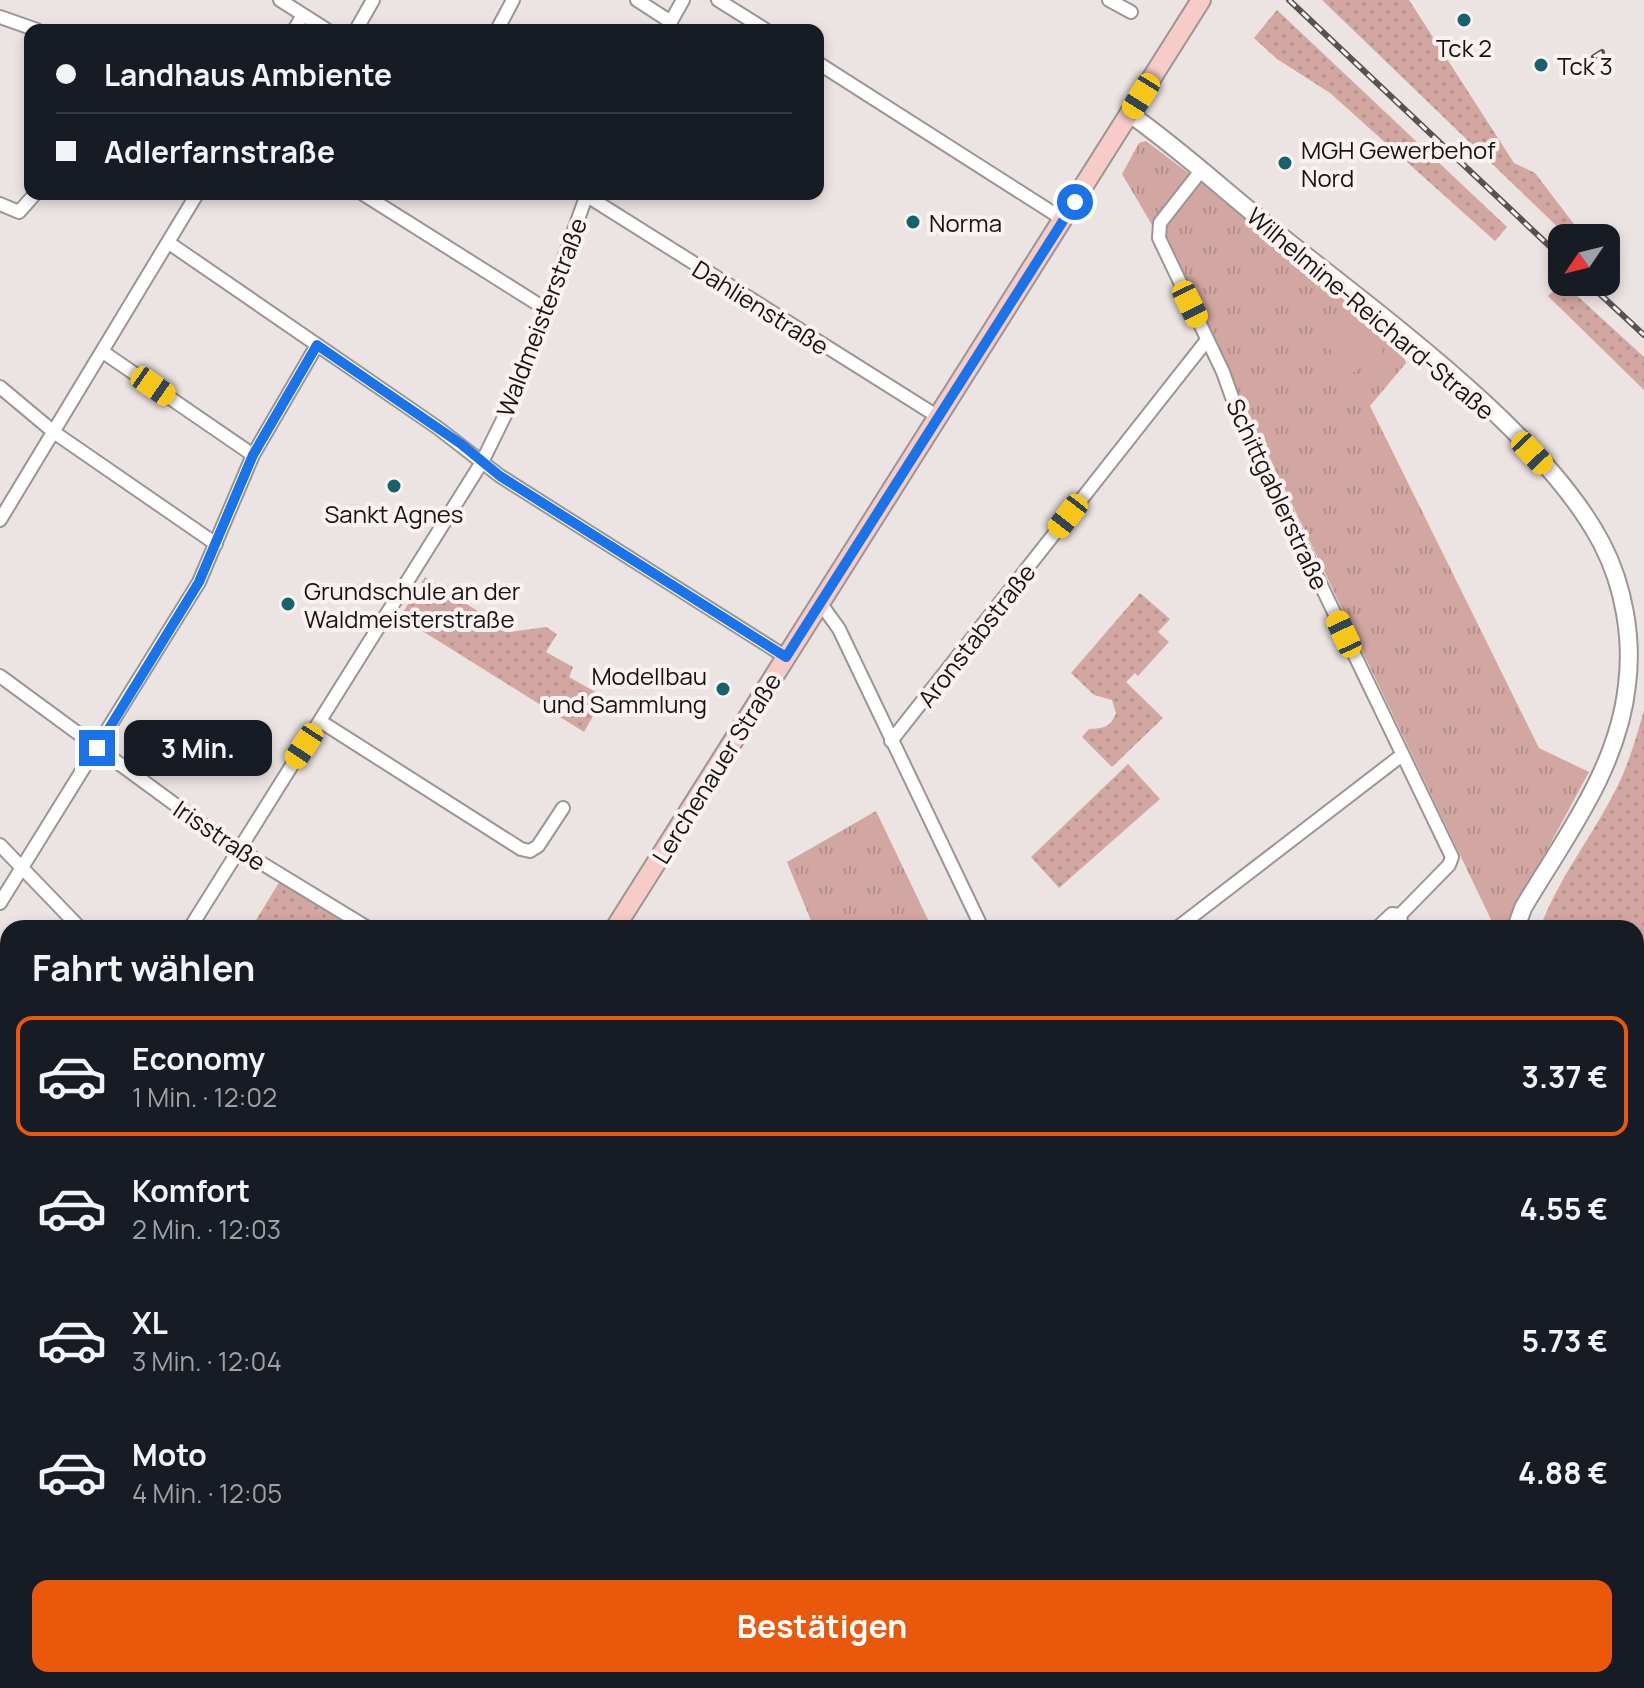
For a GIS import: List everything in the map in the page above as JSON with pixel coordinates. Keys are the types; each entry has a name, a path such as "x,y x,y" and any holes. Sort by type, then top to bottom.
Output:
{"main road":[{"name":"Lerchenauer Straße","path":"620,920 940,418 1201,0"}],"street":[{"path":"280,0 317,24"},
{"path":"359,24 373,0"},
{"path":"500,24 513,0"},
{"path":"637,0 666,24"},
{"path":"669,24 683,0"},
{"path":"718,0 756,24"},
{"path":"1109,0 1131,12"},
{"path":"298,24 303,15"},
{"path":"0,17 24,25"},
{"path":"824,67 1064,220"},
{"name":"Wilhelmine-Reichard-Straße","path":"1130,114 1476,398 1516,436 1575,501 1604,547 1622,599 1629,652 1623,713 1601,776 1519,920"},
{"name":"Schittgablerstraße","path":"1200,172 1158,229 1159,238 1237,411 1452,857 1449,865 1400,915"},
{"path":"0,204 19,212 30,200"},
{"path":"0,520 194,200"},
{"path":"373,200 544,308"},
{"name":"Waldmeisterstraße","path":"195,920 482,462 516,393 584,200"},
{"name":"Dahlienstraße","path":"594,200 940,418"},
{"path":"169,243 482,462 786,657"},
{"name":"Aronstabstraße","path":"891,741 1207,340"},
{"path":"0,903 199,582 253,455 317,345"},
{"path":"103,352 253,455"},
{"path":"0,387 55,433 216,544"},
{"path":"821,604 839,629 978,920"},
{"name":"Irisstraße","path":"0,676 238,848 355,920"},
{"path":"320,721 521,849 530,851 538,846 563,808"},
{"path":"1187,920 1402,755"},
{"path":"0,845 72,920"},
{"path":"1386,920 1392,914 1400,915 1401,920"}],"green space":[{"path":"1322,0 1409,0 1514,163 1535,173 1574,224 1555,224"},
{"path":"1277,10 1507,227 1495,241 1330,93 1277,59 1254,38"},
{"path":"1146,141 1207,187 1400,346 1406,363 1370,406 1539,748 1589,772 1509,920 1491,920 1185,281 1122,174 1139,143"},
{"path":"1548,296 1577,296 1644,357 1644,390"},
{"path":"1354,310 1383,353 1348,376 1319,333"},
{"path":"425,577 510,632 546,627 557,634 546,652 573,667 569,677 604,697 584,732 400,617"},
{"path":"1140,593 1170,619 1158,632 1169,642 1138,676 1135,673 1126,682 1163,718 1112,767 1082,737 1089,729 1111,722 1116,713 1112,700 1094,695 1071,673"},
{"path":"1644,710 1644,920 1543,920 1564,877 1603,814 1631,754"},
{"path":"1128,764 1160,799 1059,888 1031,857"},
{"path":"876,811 928,920 811,920 787,862"},
{"path":"280,881 339,920 256,920"}],"railway":[{"path":"1289,0 1548,245"},
{"path":"1594,57 1602,52"},
{"path":"1602,296 1644,335"}],"place":[{"name":"Tck 2","path":"1464,20"},
{"name":"Tck 3","path":"1541,65"},
{"name":"MGH Gewerbehof Nord","path":"1285,163"},
{"name":"Norma","path":"913,222"},
{"name":"Sankt Agnes","path":"394,486"},
{"name":"Grundschule an der Waldmeisterstraße","path":"288,604"},
{"name":"Modellbau und Sammlung","path":"723,689"}],"route":[{"path":"97,748 199,582 253,455 317,345 461,444 500,476 786,657 1075,202"}]}
